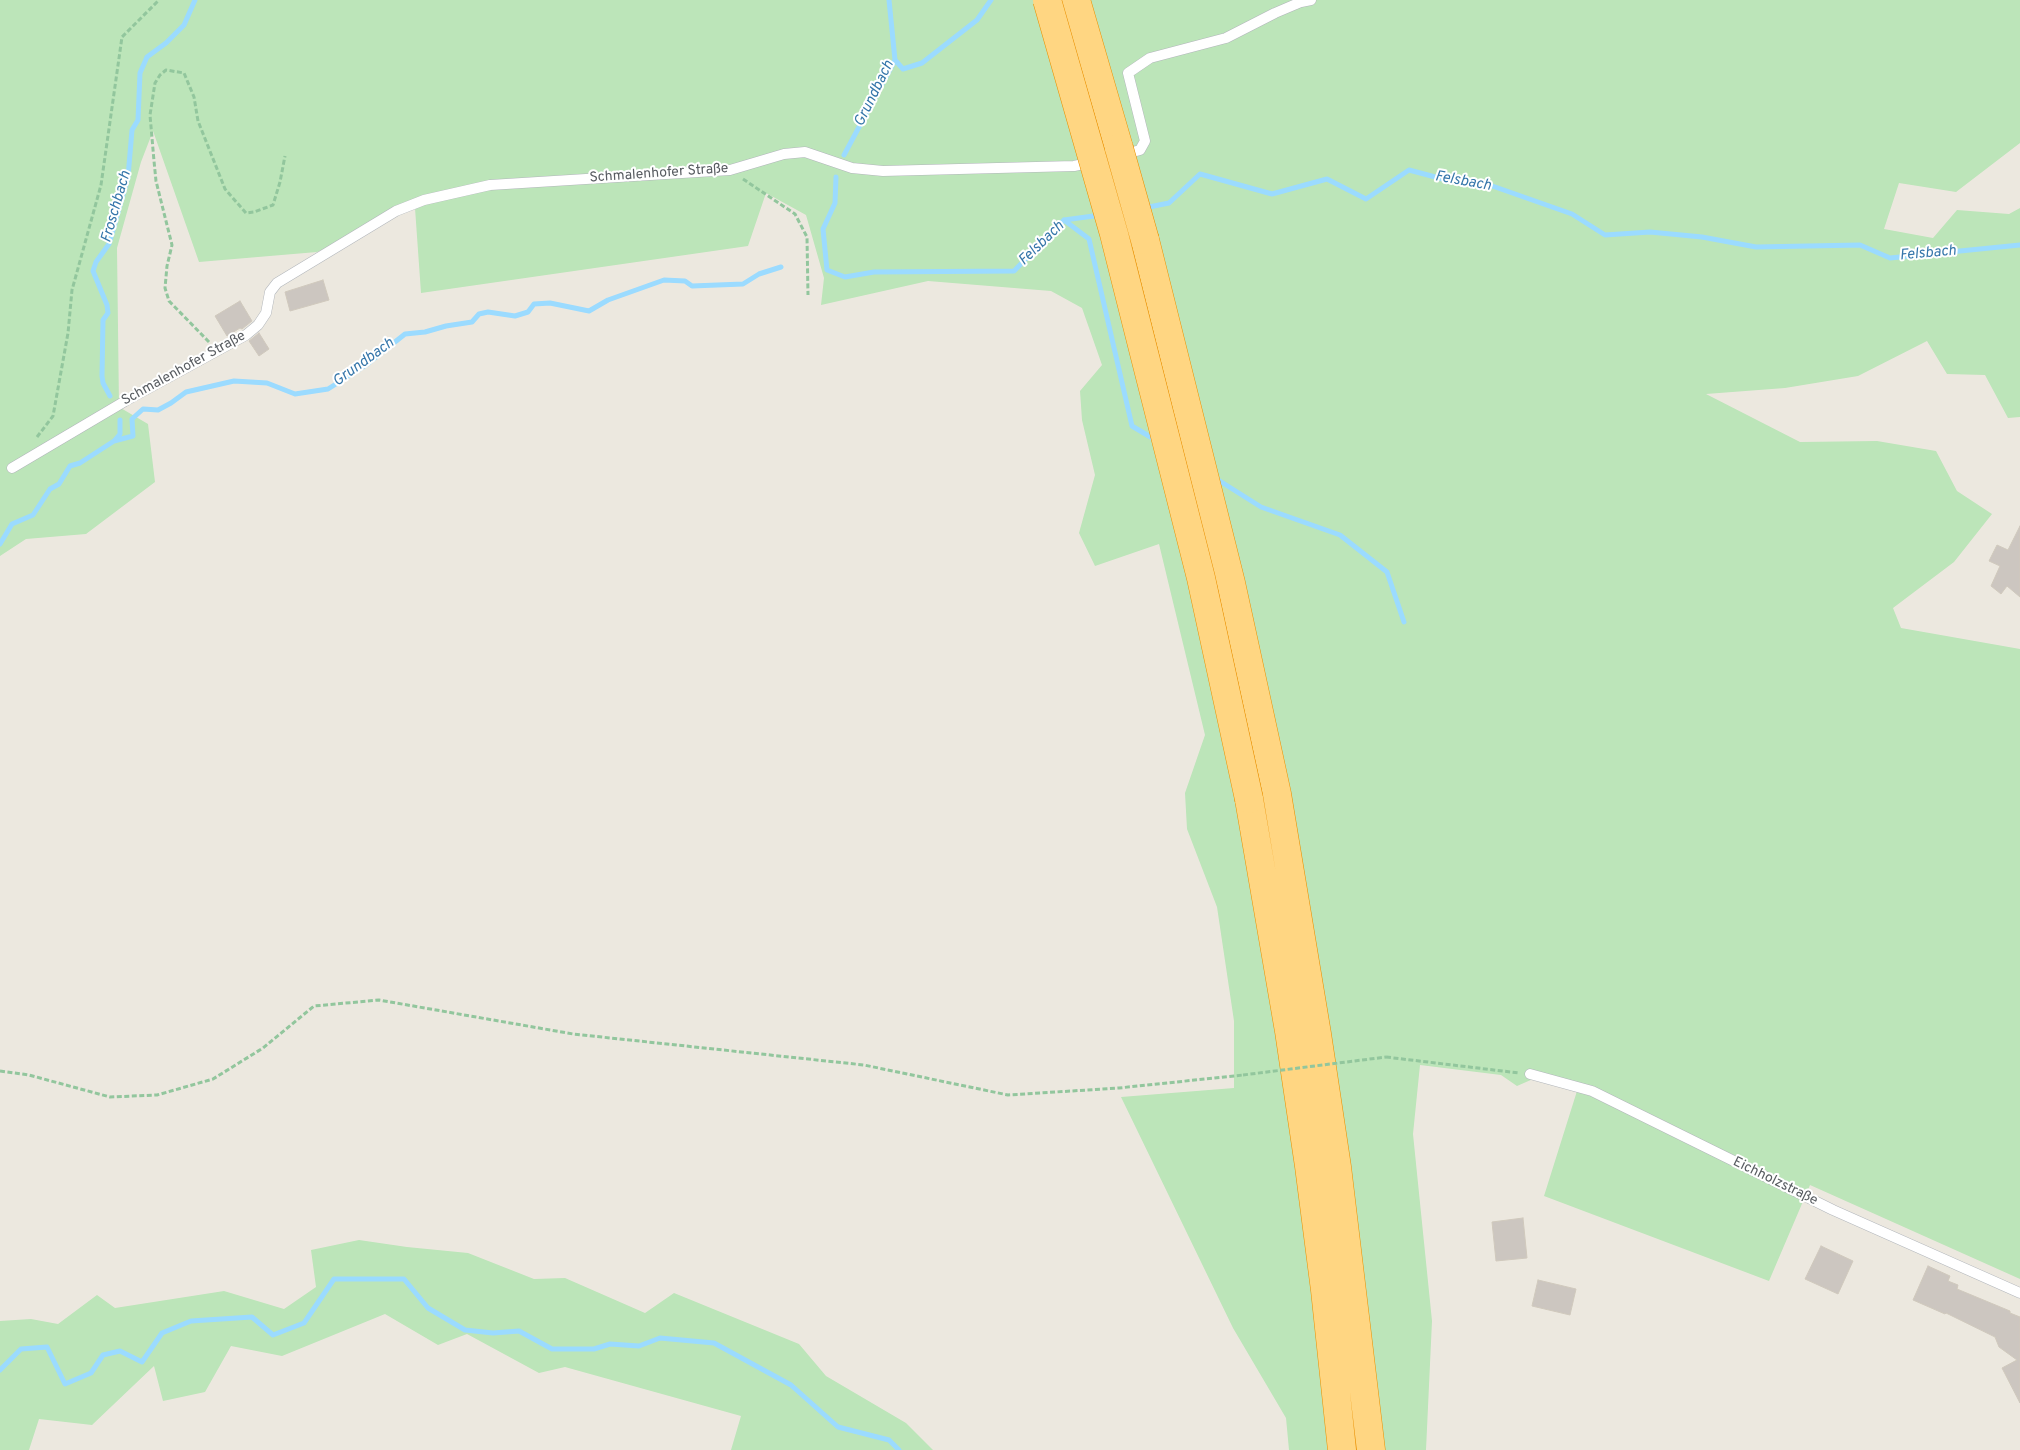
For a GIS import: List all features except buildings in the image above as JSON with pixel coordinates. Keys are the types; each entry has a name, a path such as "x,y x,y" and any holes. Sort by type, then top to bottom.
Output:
{"highway":[{"path":"1047,0 1114,234 1148,368 1201,578 1249,799 1309,1166 1325,1290 1342,1450"},
{"path":"1076,0 1145,240 1173,346 1231,583 1277,794 1315,1024 1336,1168 1370,1450"}],"lane":[{"name":"Schmalenhofer Straße","path":"12,468 127,400 246,335 258,325 266,313 270,292 277,283 396,212 424,200 490,185 730,170 784,154 805,152 852,168 883,171 1074,166 1140,150 1145,141 1128,73 1150,58 1226,38 1275,13 1301,2 1311,0"},
{"name":"Eichholzstraße","path":"1530,1074 1592,1092 1833,1210 2020,1293"}],"path":[{"path":"35,438 53,416 68,333 72,290 101,185 122,37 158,0"},
{"path":"214,354 208,341 169,301 165,288 167,266 172,245 156,181 150,115 155,83 166,70 184,73 194,97 198,121 225,189 246,213 254,212 273,204 285,156"},
{"path":"730,170 795,214 807,237 808,296"},
{"path":"0,1071 29,1075 110,1097 157,1095 213,1079 263,1048 314,1006 380,1000 573,1034 864,1065 1008,1095 1119,1088 1243,1076 1386,1056 1530,1074"}],"green space":[{"path":"0,0 2020,0 2020,143 1956,192 1899,183 1884,229 1933,238 1957,210 2009,214 2020,208 2020,417 2008,418 1985,375 1947,374 1927,341 1858,376 1785,388 1706,394 1800,442 1877,441 1936,451 1957,491 1992,514 1954,562 1893,608 1901,628 2020,649 2020,1279 1810,1185 1769,1281 1544,1196 1577,1091 1533,1079 1517,1086 1501,1075 1420,1065 1413,1134 1432,1321 1426,1450 1289,1450 1286,1418 1233,1328 1121,1097 1234,1088 1234,1021 1217,907 1187,829 1185,793 1205,735 1159,544 1095,566 1079,533 1095,475 1082,420 1080,391 1102,365 1082,308 1051,291 928,281 821,305 824,278 806,215 766,193 748,246 421,293 415,208 317,252 199,262 153,131 141,162 117,248 119,407 148,424 155,482 86,534 26,539 0,556"},
{"path":"359,1240 468,1253 534,1279 565,1278 645,1313 674,1293 799,1344 826,1376 906,1423 933,1450 731,1450 741,1416 565,1367 539,1373 467,1334 438,1345 385,1314 282,1356 231,1346 205,1392 163,1401 154,1366 92,1425 39,1419 29,1450 0,1450 0,1321 31,1319 58,1324 97,1295 115,1308 224,1291 284,1309 316,1287 311,1250"}],"waterway":[{"name":"Froschbach","path":"110,396 103,383 102,376 103,320 108,313 107,305 93,271 96,262 109,244 128,177 132,130 138,120 140,73 147,57 166,43 184,25 195,0"},
{"name":"Grundbach","path":"844,155 895,60 889,0"},
{"path":"895,60 903,69 922,63 977,20 991,0"},
{"name":"Felsbach","path":"1144,208 1169,203 1200,174 1272,194 1327,179 1366,199 1409,170 1454,182 1481,182 1572,214 1605,235 1650,232 1702,237 1756,247 1860,245 1890,258 2020,245"},
{"name":"Felsbach","path":"836,177 835,203 823,229 827,270 845,277 874,272 1014,271 1064,220 1101,215"},
{"path":"1064,220 1089,239 1132,426 1157,441"},
{"name":"Grundbach","path":"0,544 12,524 33,515 50,489 59,484 70,466 80,463 114,441 133,436 132,419 143,409 158,410 186,392 234,381 267,383 295,394 328,389 366,365 405,334 425,332 472,322 479,314 488,312 515,316 528,312 534,304 550,303 589,311 608,300 664,280 685,281 692,286 743,284 759,274 781,267"},
{"name":"Froschbach","path":"115,440 120,434 120,420"},
{"path":"1215,478 1261,507 1340,535 1387,572 1404,622"},
{"path":"0,1370 21,1349 47,1347 65,1384 91,1373 103,1355 120,1351 142,1362 162,1333 191,1321 252,1317 273,1335 304,1323 334,1279 404,1279 428,1308 465,1330 493,1333 519,1331 552,1349 594,1349 610,1344 639,1346 660,1338 714,1343 791,1385 838,1427 889,1440 899,1450"}]}
